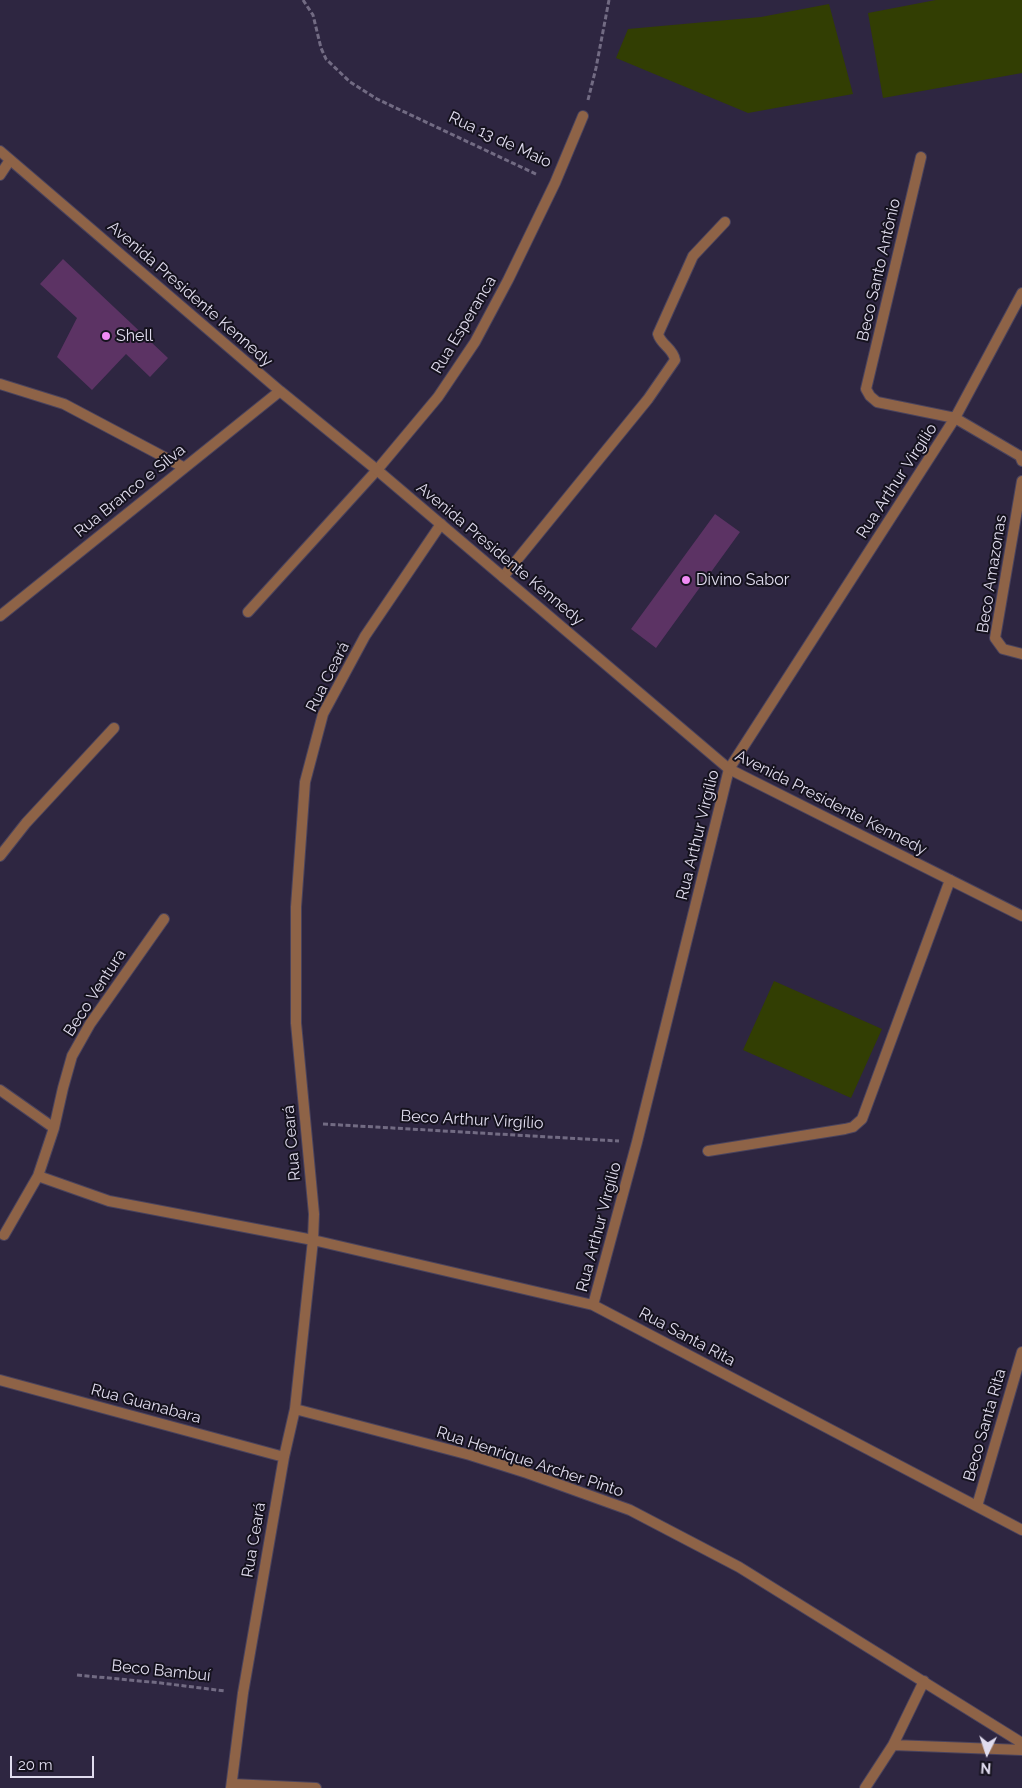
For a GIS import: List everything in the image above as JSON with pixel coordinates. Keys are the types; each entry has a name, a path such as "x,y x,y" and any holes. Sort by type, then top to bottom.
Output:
{"street":[{"name":"Rua 13 de Maio","path":"555,182 583,116"},
{"name":"Avenida Presidente Kennedy","path":"0,152 280,391 377,470 729,769 1022,916"},
{"name":"Beco Santo Antônio","path":"922,157 866,389 877,402 955,418"},
{"path":"0,175 10,160"},
{"name":"Rua Esperanca","path":"248,612 377,470 438,397 475,342 508,280 555,182"},
{"path":"503,577 648,399 674,360 671,349 658,334 693,256 725,222"},
{"name":"Rua Arthur Virgílio","path":"594,1305 637,1142 729,769 955,418 1022,293"},
{"path":"0,384 64,404 183,467"},
{"name":"Rua Branco e Silva","path":"0,616 183,467 280,391"},
{"path":"955,418 1020,456 1022,461"},
{"name":"Beco Amazonas","path":"1022,481 995,638 1003,648 1022,654"},
{"name":"Rua Ceará","path":"231,1786 243,1693 284,1457 295,1409 313,1240 314,1214 296,1023 296,907 305,782 323,714 365,636 441,524"},
{"path":"0,856 26,823 114,728"},
{"path":"708,1151 853,1127 862,1120 950,880"},
{"name":"Beco Ventura","path":"4,1235 38,1176 54,1128 72,1056 90,1024 164,919"},
{"path":"0,1090 54,1128"},
{"path":"38,1176 109,1202 313,1240"},
{"name":"Rua Santa Rita","path":"313,1240 594,1305 1022,1530"},
{"name":"Beco Santa Rita","path":"977,1506 1022,1352"},
{"name":"Rua Guanabara","path":"0,1380 284,1457"},
{"name":"Rua Henrique Archer Pinto","path":"295,1409 470,1455 527,1473 630,1510 739,1566 1022,1743"},
{"path":"864,1788 893,1746 924,1682"},
{"path":"893,1746 1022,1750"},
{"path":"231,1786 316,1788"}],"path":[{"name":"Rua 13 de Maio","path":"303,0 313,15 321,48 326,59 350,82 377,99 555,182"},
{"path":"583,116 596,68 609,0"},
{"name":"Beco Arthur Virgílio","path":"305,1122 637,1142"},
{"name":"Beco Bambuí","path":"77,1675 243,1693"}],"green space":[{"path":"936,0 1022,0 1022,73 883,98 868,13"},
{"path":"829,4 853,94 748,113 616,58 628,29 761,17"},
{"path":"774,981 882,1029 851,1098 743,1050"}],"building":[{"name":"Shell","path":"63,259 168,358 150,377 126,354 92,390 57,357 77,318 40,284"},
{"name":"Divino Sabor","path":"715,514 740,532 656,648 631,629"}],"place":[{"name":"Shell","path":"106,336"},
{"name":"Divino Sabor","path":"686,580"}]}
